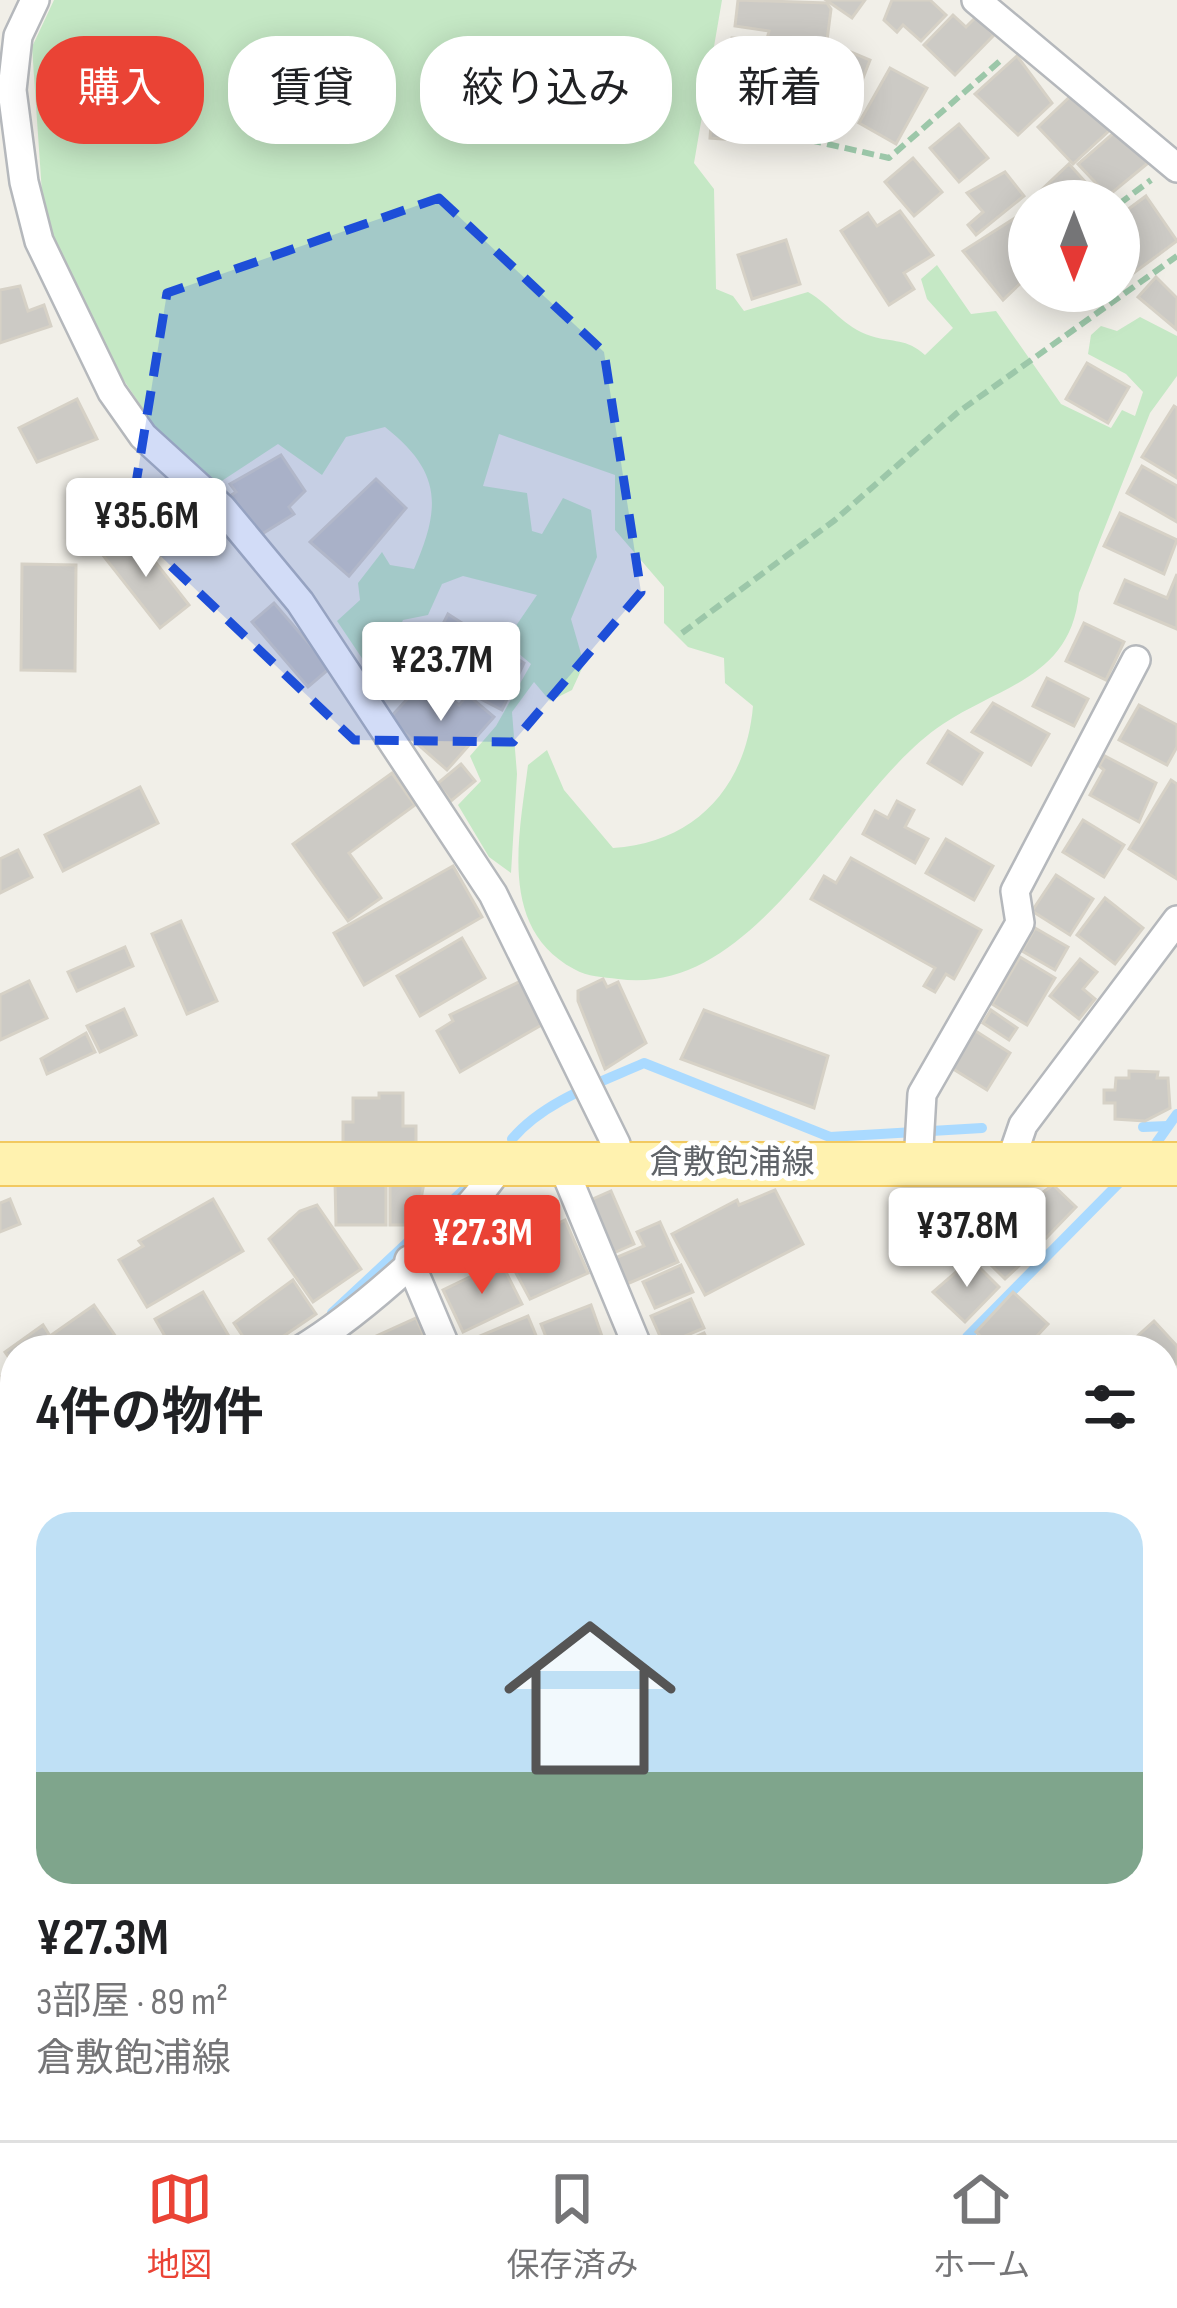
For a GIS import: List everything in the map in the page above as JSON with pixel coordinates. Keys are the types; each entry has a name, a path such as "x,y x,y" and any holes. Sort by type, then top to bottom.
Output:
{"main road":[{"name":"倉敷飽浦線","path":"0,1164 500,1166 920,1140 1010,1163 1177,1164"}],"street":[{"path":"35,0 9,35 24,182 39,241 112,392 143,436 222,508 300,602 494,894 590,1088 620,1162"},
{"path":"976,0 1177,168"},
{"path":"920,1140 922,1094 1020,923 1015,891 1136,660"},
{"path":"1010,1163 1023,1125 1177,920"},
{"path":"562,1164 633,1335"},
{"path":"318,1335 409,1260 483,1191 500,1166"},
{"path":"409,1260 441,1335"}],"path":[{"path":"828,144 890,158 1026,39"},
{"path":"682,633 835,520 957,413 1177,256"}],"highlighted area":[{"path":"439,198 604,352 641,592 513,742 354,740 129,526 167,293"}],"green space":[{"path":"54,0 722,0 716,36 696,36 694,163 714,189 716,289 733,296 744,311 808,292 861,332 906,343 925,355 953,328 927,299 921,279 937,265 971,314 996,311 1061,404 1111,428 1122,410 1135,416 1143,392 1126,374 1088,354 1091,335 1101,326 1117,331 1140,317 1177,336 1177,376 1150,413 1063,643 1031,675 943,724 906,754 796,883 757,924 714,957 668,976 618,979 574,969 533,930 524,905 519,850 528,765 547,750 564,790 613,848 642,844 668,835 711,806 740,762 753,706 725,683 724,658 688,647 664,623 664,587 615,530 615,475 499,434 483,486 527,493 532,531 542,534 563,498 591,510 597,557 571,619 584,664 572,690 550,701 534,682 512,712 517,774 511,873 489,857 458,805 481,781 470,756 496,726 531,664 505,642 537,595 463,576 442,584 428,615 403,620 376,679 337,621 360,600 358,583 382,552 390,565 414,569 432,509 426,475 417,459 385,427 346,437 322,475 278,444 214,486 155,427 111,361 45,237 39,144 204,144 204,36 37,36"},
{"path":"36,38 36,105 32,47"}],"building":[{"path":"738,0 827,3 831,9 828,36 768,36 769,31 735,26"},
{"path":"826,0 865,0 852,18"},
{"path":"892,0 930,0 946,15 921,41 903,25 897,32 884,20"},
{"path":"953,15 966,27 976,17 994,35 955,75 924,45"},
{"path":"1017,56 1052,103 1018,135 975,94"},
{"path":"890,68 927,88 896,144 864,126 864,114"},
{"path":"1076,91 1111,129 1073,164 1038,127"},
{"path":"959,124 988,158 959,182 930,148"},
{"path":"1117,130 1148,163 1127,180 1093,180 1078,164"},
{"path":"913,158 942,192 914,216 885,182"},
{"path":"1069,164 1084,180 1052,180"},
{"path":"1005,172 1011,180 1008,209 976,235 968,225 983,212 967,193"},
{"path":"1146,196 1177,241 1140,268 1140,200"},
{"path":"900,211 933,255 904,273 914,289 889,305 841,231 868,213 877,226"},
{"path":"1008,222 1008,295 1003,300 963,251"},
{"path":"786,240 800,284 752,299 738,255"},
{"path":"1156,277 1177,298 1176,329 1140,299"},
{"path":"20,286 28,311 44,305 51,326 0,343 0,290"},
{"path":"1087,363 1129,387 1108,423 1066,399"},
{"path":"77,399 97,439 37,462 19,428"},
{"path":"1174,406 1177,408 1177,478 1142,457"},
{"path":"281,455 305,491 289,507 294,514 254,539 227,498 236,492 230,484"},
{"path":"1142,466 1177,486 1177,522 1127,493"},
{"path":"376,479 406,508 349,576 310,542"},
{"path":"1120,513 1177,540 1164,574 1104,546"},
{"path":"131,531 189,605 160,628 102,554"},
{"path":"22,564 76,565 75,671 21,670"},
{"path":"1177,574 1177,629 1115,603 1125,580 1167,598"},
{"path":"274,603 330,668 308,687 252,622"},
{"path":"448,614 524,663 502,710 421,668"},
{"path":"1084,623 1124,642 1106,680 1066,661"},
{"path":"1047,678 1088,699 1074,726 1033,706"},
{"path":"422,683 441,701 447,695 459,705 468,695 494,717 447,770 389,719"},
{"path":"993,703 1049,734 1031,765 972,732"},
{"path":"1139,705 1177,725 1177,747 1167,765 1119,740"},
{"path":"948,731 982,753 962,784 928,763"},
{"path":"1105,756 1156,783 1139,822 1090,795 1104,770 1099,766"},
{"path":"461,764 475,781 451,801 437,784"},
{"path":"392,773 415,805 349,853 381,898 348,921 293,844"},
{"path":"1171,780 1177,784 1177,879 1129,849"},
{"path":"140,787 158,823 63,871 45,835"},
{"path":"897,801 914,810 905,827 928,839 915,863 863,834 875,811 888,818"},
{"path":"1083,820 1124,845 1104,877 1063,852"},
{"path":"946,839 993,866 974,900 926,873"},
{"path":"18,850 32,877 0,893 0,859"},
{"path":"851,858 981,930 954,979 946,974 935,992 924,986 935,968 811,899 824,876 836,883"},
{"path":"453,866 482,917 364,985 334,933"},
{"path":"1056,875 1093,899 1070,935 1032,911"},
{"path":"1105,898 1143,928 1115,964 1077,935"},
{"path":"181,921 217,1001 187,1014 152,934"},
{"path":"1035,928 1068,947 1055,970 1022,951"},
{"path":"462,938 485,978 420,1016 397,976"},
{"path":"125,947 133,966 77,991 68,972"},
{"path":"1020,957 1055,978 1027,1025 992,1004"},
{"path":"1080,959 1097,972 1083,989 1095,999 1079,1019 1050,996"},
{"path":"603,979 607,987 618,982 646,1043 605,1069 578,1001 578,991"},
{"path":"29,981 47,1018 0,1040 0,995"},
{"path":"521,981 545,1023 460,1072 437,1031 453,1021 450,1015"},
{"path":"124,1009 136,1035 100,1052 87,1026"},
{"path":"704,1010 828,1056 814,1108 681,1059"},
{"path":"991,1010 1017,1028 1009,1040 983,1023"},
{"path":"974,1030 1010,1053 987,1090 950,1067"},
{"path":"86,1033 95,1052 47,1074 41,1059"},
{"path":"1129,1071 1158,1072 1157,1078 1168,1078 1170,1108 1145,1121 1115,1119 1115,1103 1104,1103 1104,1090 1115,1090 1116,1078 1129,1078"},
{"path":"379,1093 403,1093 403,1126 416,1126 416,1143 343,1143 343,1122 353,1122 353,1098 379,1098"},
{"path":"335,1181 386,1181 386,1225 336,1225"},
{"path":"390,1183 424,1183 416,1225 390,1225"},
{"path":"1053,1185 1076,1207 1046,1238 1018,1210"},
{"path":"775,1190 803,1244 705,1295 672,1234 737,1200 739,1205"},
{"path":"611,1191 634,1244 609,1255 586,1202"},
{"path":"10,1199 20,1224 0,1232 0,1203"},
{"path":"213,1199 243,1251 147,1307 119,1260 143,1246 139,1241"},
{"path":"317,1205 361,1269 313,1302 269,1239 300,1211"},
{"path":"541,1213 548,1228 565,1220 588,1273 530,1299 503,1249 519,1241 512,1226"},
{"path":"481,1220 497,1252 474,1263 459,1231"},
{"path":"1021,1220 1043,1243 1005,1279 982,1256"},
{"path":"660,1222 678,1262 627,1284 615,1258 644,1246 637,1232"},
{"path":"971,1259 999,1287 965,1322 933,1292"},
{"path":"501,1262 522,1304 463,1332 443,1290"},
{"path":"681,1265 693,1292 655,1308 643,1282"},
{"path":"293,1280 316,1314 285,1335 242,1335 234,1323"},
{"path":"203,1292 228,1335 164,1335 155,1319"},
{"path":"1013,1292 1048,1324 1038,1335 976,1332"},
{"path":"691,1299 704,1328 688,1335 660,1335 651,1316"},
{"path":"94,1305 115,1335 51,1335"},
{"path":"591,1305 602,1335 545,1335 541,1324"},
{"path":"528,1316 536,1335 482,1335"},
{"path":"416,1318 423,1335 378,1335"},
{"path":"1154,1321 1167,1335 1139,1335"},
{"path":"43,1325 49,1335 29,1335"}],"waterway":[{"path":"512,1139 556,1104 644,1063 830,1137 982,1128"},
{"path":"1157,1142 1177,1114"},
{"path":"1143,1127 1168,1126"},
{"path":"969,1335 1120,1182"},
{"path":"332,1313 467,1187"}]}
